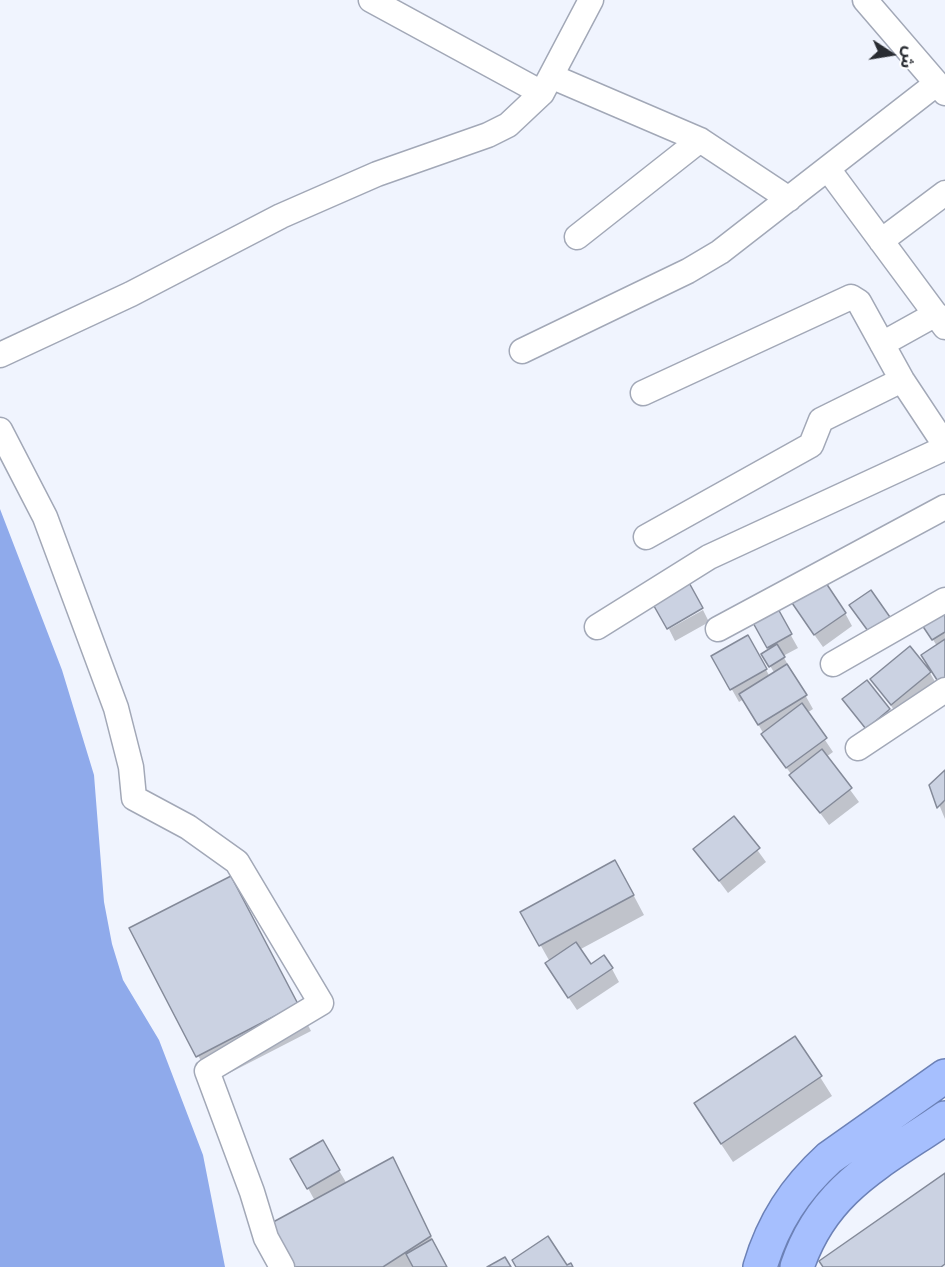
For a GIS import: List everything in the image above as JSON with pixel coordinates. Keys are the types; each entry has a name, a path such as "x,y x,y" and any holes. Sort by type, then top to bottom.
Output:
{"highway":[{"path":"760,1267 774,1227 785,1207 813,1173 829,1158 945,1076"},
{"path":"797,1267 813,1230 845,1188 945,1118"}],"street":[{"path":"371,0 548,86 700,140 789,199"},
{"path":"0,355 131,294 280,216 377,174 488,135 508,125 548,86 591,0"},
{"path":"522,351 688,271 720,252 828,169 941,88 865,0"},
{"path":"577,237 700,140"},
{"path":"828,169 940,320 882,344"},
{"path":"882,241 945,193"},
{"path":"597,627 709,557 945,446 902,380 859,302 850,297 643,393"},
{"path":"646,537 811,446 821,420 902,380"},
{"path":"0,430 45,517 112,697 125,737 134,798 188,827 237,862 321,1003 207,1071 252,1192 266,1238 282,1267"},
{"path":"718,629 945,507"},
{"path":"833,664 945,600"},
{"path":"858,748 945,690"}],"water":[{"path":"0,509 62,670 94,775 104,902 112,944 123,980 159,1040 203,1155 225,1267 0,1267"}],"building":[{"path":"822,577 846,613 814,635 790,600"},
{"path":"687,579 703,608 667,629 650,599"},
{"path":"871,590 892,620 871,635 849,605"},
{"path":"945,606 945,632 932,640 920,622"},
{"path":"777,607 792,634 767,648 752,621"},
{"path":"748,635 767,669 730,690 711,656"},
{"path":"945,639 945,680 939,683 921,655"},
{"path":"777,644 785,657 769,667 761,654"},
{"path":"910,646 931,672 891,705 870,679"},
{"path":"787,664 807,695 758,725 739,694"},
{"path":"867,680 890,709 866,729 842,699"},
{"path":"802,703 827,738 786,768 761,734"},
{"path":"822,749 852,788 820,813 789,775"},
{"path":"945,770 945,800 937,808 929,785"},
{"path":"734,816 760,848 719,881 693,849"},
{"path":"615,860 634,895 539,946 520,912"},
{"path":"231,876 298,1004 196,1057 129,928"},
{"path":"576,942 591,964 604,955 613,968 568,998 545,963"},
{"path":"795,1036 822,1076 721,1144 694,1103"},
{"path":"323,1140 340,1170 307,1189 290,1159"},
{"path":"393,1157 431,1236 383,1267 289,1267 264,1227"},
{"path":"945,1173 945,1264 941,1267 823,1267 819,1261"},
{"path":"548,1236 567,1265 571,1263 573,1267 516,1267 512,1260"},
{"path":"432,1239 447,1267 413,1267 406,1254"},
{"path":"505,1257 511,1267 487,1267"}]}
